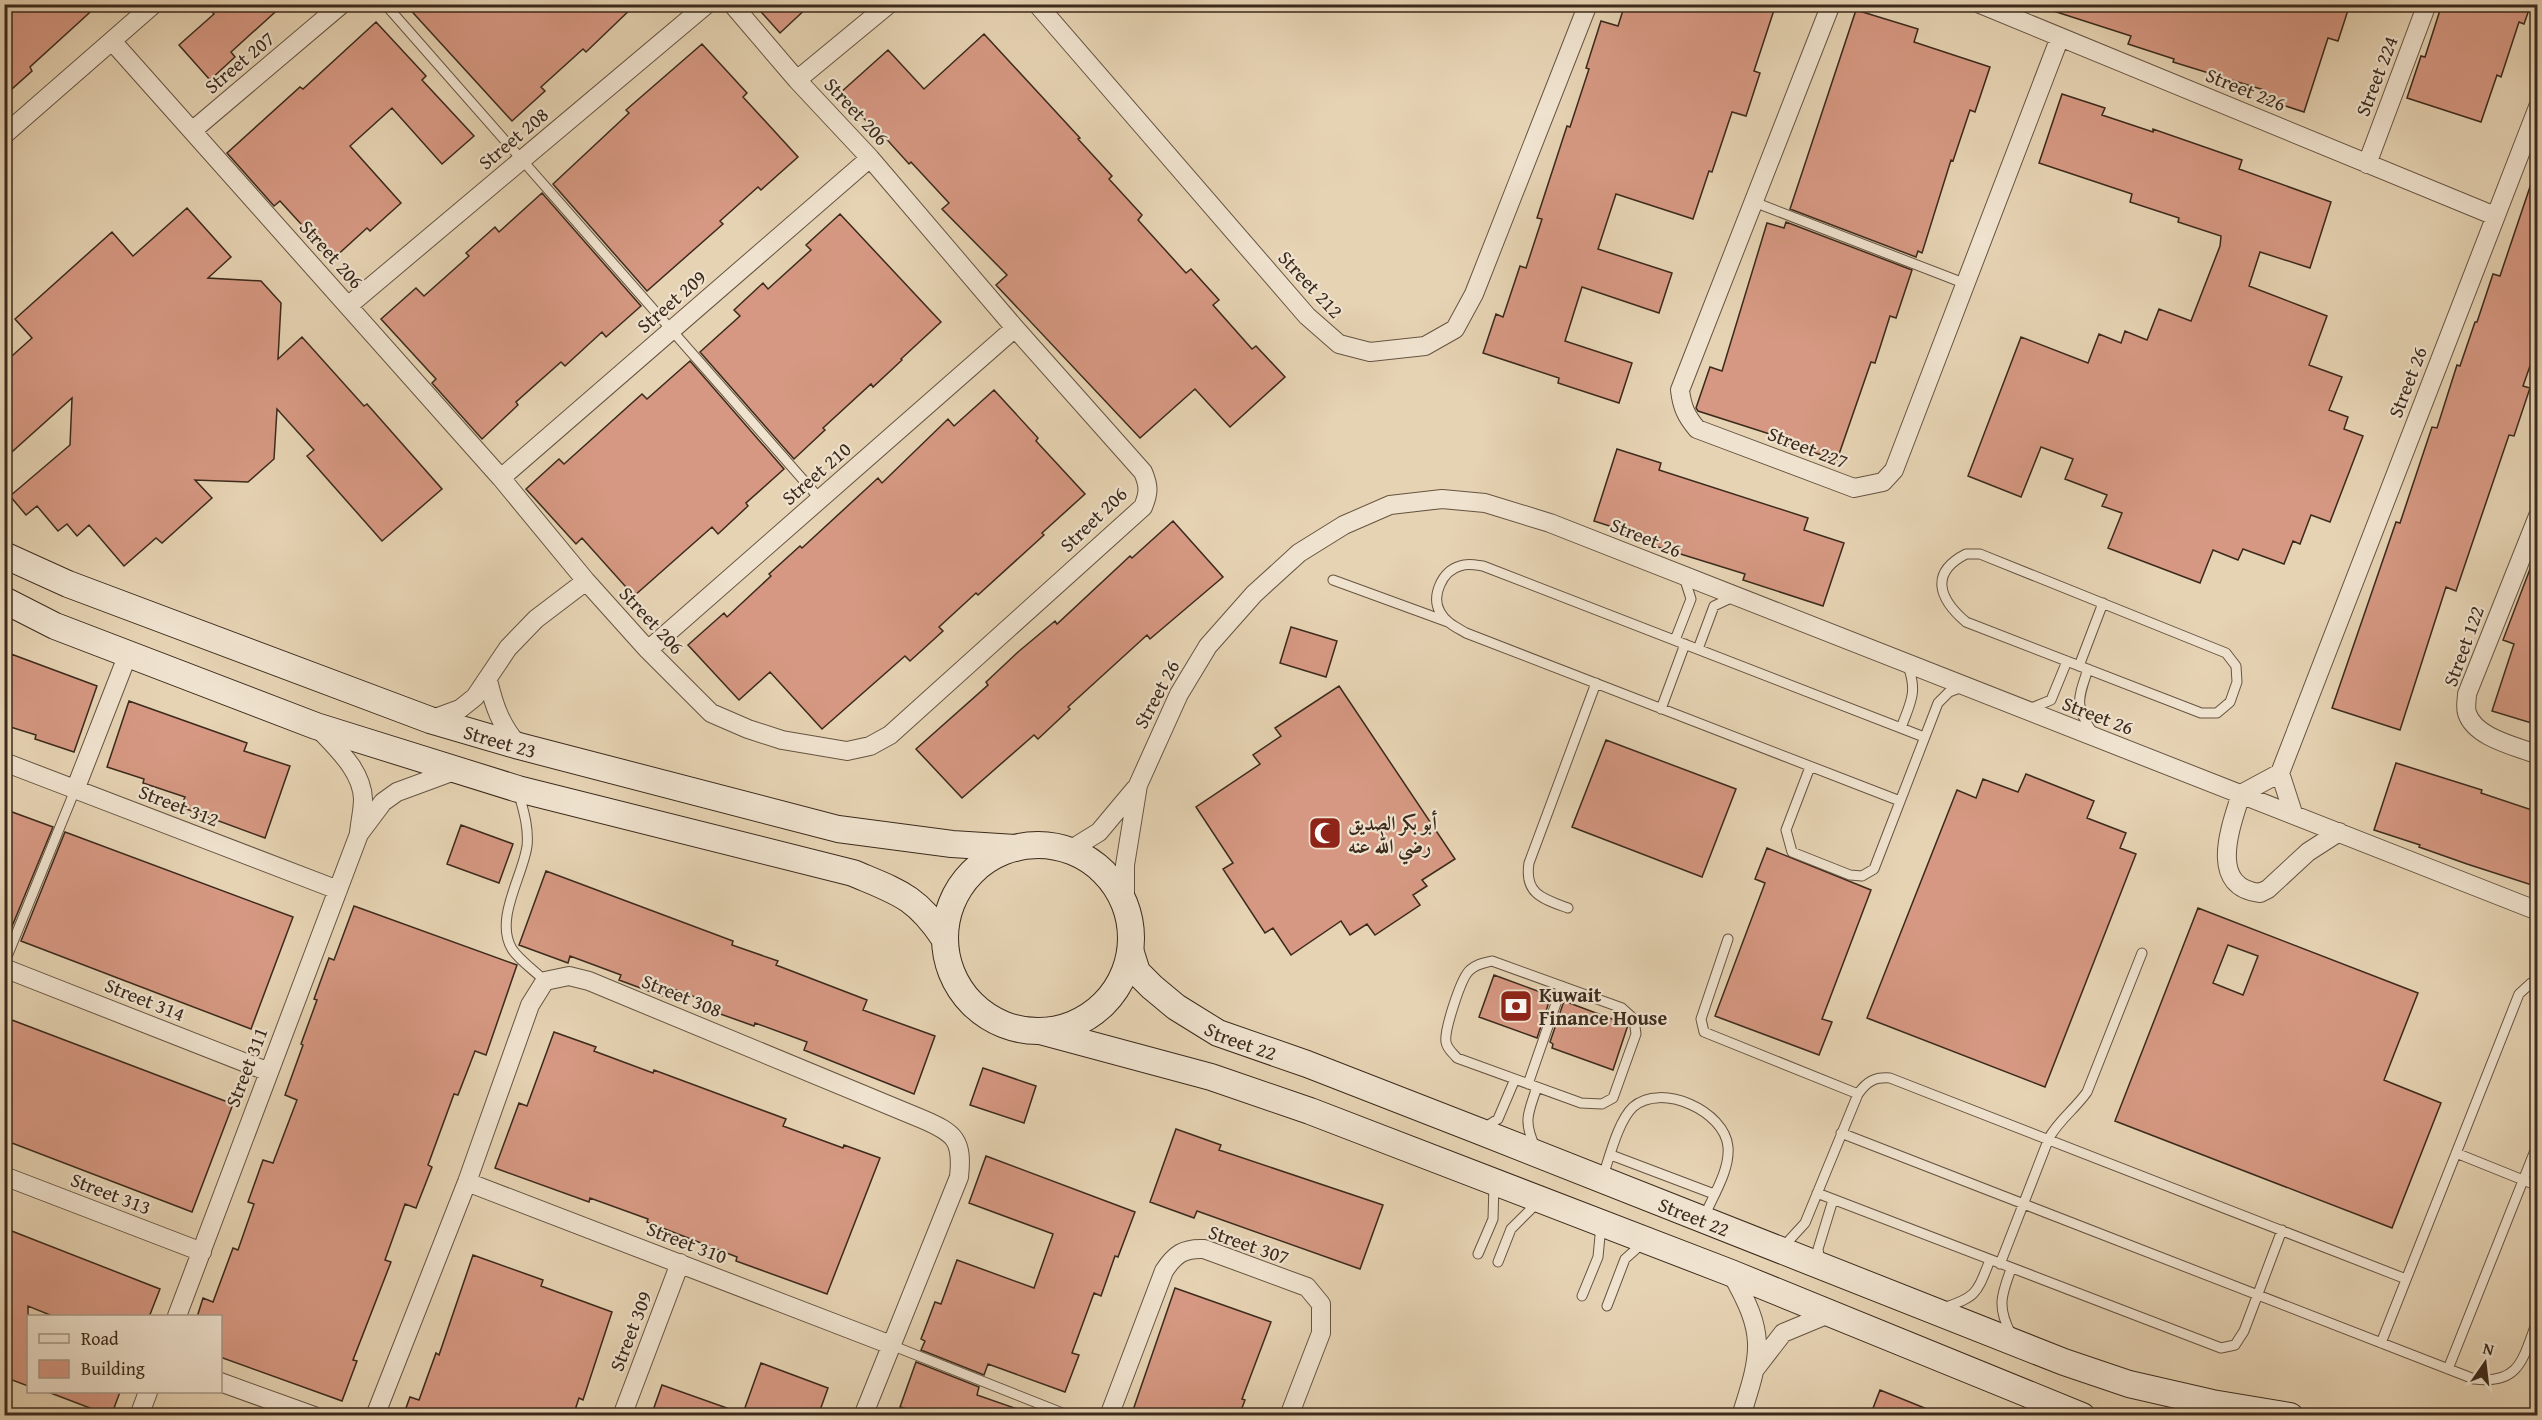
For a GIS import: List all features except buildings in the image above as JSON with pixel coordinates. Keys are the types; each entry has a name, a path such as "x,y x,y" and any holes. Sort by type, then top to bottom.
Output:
{"street":[{"path":"4,135 154,4"},
{"name":"Street 207","path":"192,131 342,4"},
{"name":"Street 208","path":"348,306 707,4"},
{"name":"Street 206","path":"112,41 501,478 586,581 648,650 711,713 748,729 782,740 847,751 870,746 890,735 1143,507 1149,494 1143,472 1015,328 870,158 796,80 732,4"},
{"path":"796,80 889,4"},
{"name":"Street 212","path":"1037,4 1307,316 1339,344 1370,352 1425,346 1455,329 1474,294 1588,4"},
{"name":"Street 227","path":"1832,4 1680,390 1682,406 1687,418 1697,429 1854,488 1883,482 1899,461 2060,37"},
{"name":"Street 226","path":"1980,4 2495,216"},
{"name":"Street 224","path":"2367,164 2427,4"},
{"name":"Street 26","path":"2280,773 2538,107"},
{"name":"Street 209","path":"501,478 870,158"},
{"name":"Street 210","path":"648,650 1015,328"},
{"name":"Street 26","path":"1125,903 1125,864 1138,785 1179,694 1208,646 1254,594 1299,553 1344,525 1390,505 1442,500 1485,503 1550,523 1908,666 2293,813 2538,911"},
{"name":"Street 122","path":"2537,518 2467,694 2466,705 2471,722 2482,732 2538,755"},
{"name":"Street 23","path":"4,555 69,584 430,720 519,746 838,829 952,844 1014,848"},
{"path":"430,720 460,709 475,697 508,648 536,619 586,581"},
{"path":"4,600 55,626 316,726 454,771 853,873 904,894 929,915 944,938"},
{"path":"75,790 128,654"},
{"path":"488,680 500,721 519,746"},
{"name":"Street 311","path":"178,1315 359,834 363,798 356,776 347,759 316,726"},
{"name":"Street 312","path":"4,762 338,890"},
{"name":"Street 311","path":"359,834 383,802 397,792 454,771"},
{"path":"2293,813 2280,773 2241,794 2231,826 2227,862 2235,883 2252,892 2260,893 2268,889 2308,852 2339,832"},
{"name":"Street 26","path":"1070,850 1099,832 1138,785"},
{"path":"1042,845 1070,850 1103,871 1125,903 1131,928 1131,953 1120,984 1100,1008 1072,1025 1040,1031 1011,1027 984,1014 963,993 949,967 944,938 950,908 964,881 986,860 1014,848 1042,845"},
{"name":"Street 22","path":"1131,953 1137,972 1152,987 1176,1007 1218,1033 1307,1064 2014,1342 2129,1384 2212,1403 2290,1416"},
{"name":"Street 314","path":"4,966 268,1072"},
{"name":"Street 308","path":"545,981 569,976 589,981 945,1129 957,1142 961,1158 959,1177 863,1416"},
{"path":"375,1416 466,1182 530,1005 545,981"},
{"name":"Street 22","path":"1040,1031 1211,1077 1310,1111 1831,1313 2082,1416"},
{"name":"Street 313","path":"4,1176 202,1252"},
{"name":"Street 310","path":"466,1182 891,1345"},
{"name":"Street 307","path":"1109,1416 1164,1271 1172,1258 1190,1248 1204,1249 1306,1287 1321,1304 1321,1333 1289,1416"},
{"name":"Street 309","path":"622,1416 681,1263"},
{"path":"1731,1274 1748,1302 1757,1331 1756,1368 1741,1416"},
{"path":"1756,1368 1783,1334 1831,1313"},
{"path":"222,1383 314,1416"},
{"path":"139,1416 148,1393"}],"lane":[{"path":"385,4 820,499"},
{"path":"1754,202 1966,284"},
{"path":"1966,554 1980,554 2103,603 2226,653 2236,666 2237,682 2230,702 2217,713 2201,713 1966,622 1952,611 1941,591 1943,576 1950,562 1966,554"},
{"path":"1448,622 1439,611 1437,598 1440,584 1457,566 1469,564 1484,566 1924,737"},
{"path":"1660,709 1691,599 1684,577"},
{"path":"1332,580 1448,622 1466,633 1900,801"},
{"path":"1698,649 1714,606 1734,596"},
{"path":"2096,738 2082,717 2078,699 2084,668 2103,603"},
{"path":"2024,711 2051,700 2067,661"},
{"path":"1901,728 1914,694 1908,666"},
{"path":"1568,908 1545,899 1533,890 1527,876 1529,863 1596,683"},
{"path":"1810,767 1786,830 1792,852 1850,875 1862,876 1874,869 1938,703 1949,692 1962,687"},
{"path":"518,789 527,824 527,844 522,868 508,908 507,929 512,948 545,981"},
{"path":"4,966 75,790"},
{"path":"1728,939 1701,1019 1704,1032 1858,1094"},
{"path":"2000,1264 2049,1138 2058,1122 2076,1107 2088,1092 2142,953"},
{"path":"1492,961 1562,986 1622,1008 1634,1019 1636,1034 1613,1098 1592,1105 1457,1058 1446,1043 1446,1033 1463,981 1468,971 1481,963 1492,961"},
{"path":"2381,1343 2519,994 2531,983 2538,981"},
{"path":"1538,1154 1527,1128 1527,1116 1532,1085 1562,986"},
{"path":"1780,1249 1804,1224 1858,1094 1864,1085 1877,1077 1890,1078 2049,1138 2406,1279"},
{"path":"1479,1131 1498,1119 1515,1079"},
{"path":"1602,1179 1627,1115 1640,1102 1648,1098 1666,1098 1697,1108 1719,1124 1727,1140 1728,1159 1703,1219"},
{"path":"1841,1133 2474,1379 2492,1381 2514,1371 2521,1361 2538,1319"},
{"path":"2448,1369 2538,1143"},
{"path":"2456,1154 2538,1185"},
{"path":"1611,1155 1714,1194"},
{"path":"1478,1254 1493,1219 1494,1182"},
{"path":"1817,1193 2221,1348 2235,1345 2244,1331 2282,1230"},
{"path":"1498,1262 1511,1229 1540,1200"},
{"path":"1820,1265 1818,1249 1833,1200"},
{"path":"1582,1296 1598,1257 1601,1223"},
{"path":"1606,1306 1625,1259 1646,1241"},
{"path":"1936,1311 1972,1297 1979,1287 1990,1260"},
{"path":"2011,1269 2001,1295 2000,1309 2014,1342"},
{"path":"891,1345 1070,1416"}],"place":[{"name":"أبو بكر الصديق رضي الله عنه","path":"1325,833"},
{"name":"Kuwait Finance House","path":"1516,1006"}]}
